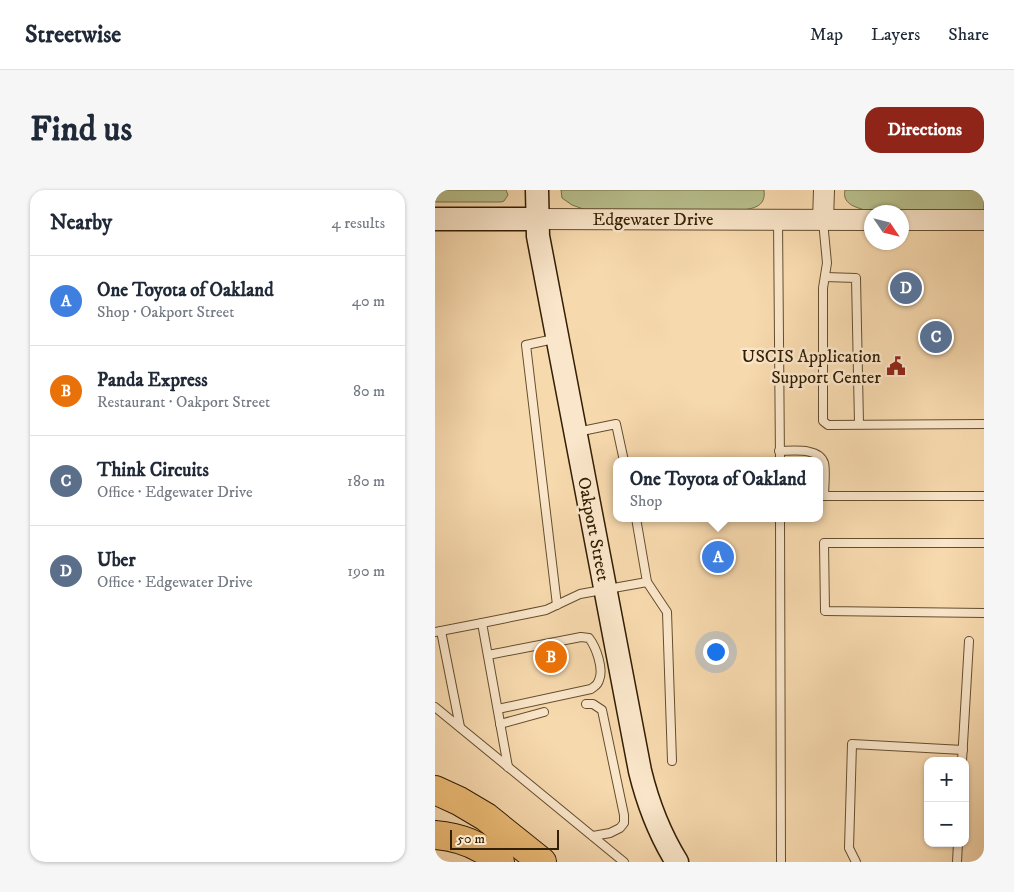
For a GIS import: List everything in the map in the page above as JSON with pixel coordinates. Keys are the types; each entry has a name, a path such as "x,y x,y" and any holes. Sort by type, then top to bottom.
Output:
{"highway":[{"path":"435,790 459,801 486,817 542,862"},
{"path":"435,834 452,836 474,844 492,854 500,862"}],"main road":[{"name":"Oakport Street","path":"537,190 538,236 647,798 655,822 677,862"},
{"name":"Edgewater Drive","path":"435,219 537,219"}],"street":[{"path":"823,220 824,190"},
{"name":"Edgewater Drive","path":"537,219 864,220"},
{"path":"909,220 984,221"}],"lane":[{"path":"778,220 779,457"},
{"path":"823,220 827,263 823,288 823,421 828,425 984,424"},
{"path":"825,277 856,278 859,424"},
{"path":"557,339 526,345 557,605"},
{"path":"575,432 616,424 623,457"},
{"path":"779,451 803,451 820,457"},
{"path":"823,462 824,496 984,496"},
{"path":"637,522 647,582 667,612 671,761"},
{"path":"780,522 781,862"},
{"path":"984,543 824,542 825,611 984,614"},
{"path":"459,727 438,631 546,610 580,594 647,582"},
{"path":"482,623 508,767"},
{"path":"488,655 581,637 589,638 594,644 601,674 599,683 591,689 498,709"},
{"path":"962,757 969,641"},
{"path":"586,704 593,704 602,710 624,814 624,824 620,828 597,836"},
{"path":"435,707 597,836 625,862"},
{"path":"500,724 544,712"},
{"path":"856,862 849,848 852,744 963,750"},
{"path":"957,862 958,847"}],"green space":[{"path":"435,190 506,190 508,195 501,202 435,202"},
{"path":"561,190 764,190 764,195 759,205 743,210 586,210 572,205 562,198"},
{"path":"845,190 984,190 984,211 909,210 909,205 864,205 864,210 850,204 845,198"}],"place":[{"name":"Uber","path":"906,288"},
{"name":"Think Circuits","path":"936,337"},
{"name":"USCIS Application Support Center","path":"896,366"},
{"name":"One Toyota of Oakland","path":"718,557"},
{"name":"Panda Express","path":"551,657"}]}
